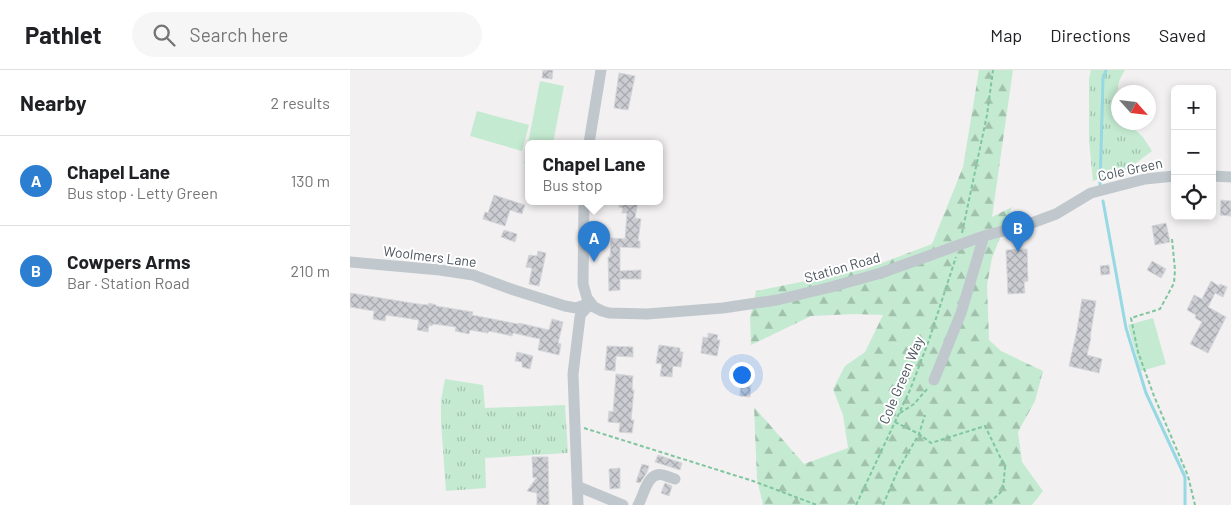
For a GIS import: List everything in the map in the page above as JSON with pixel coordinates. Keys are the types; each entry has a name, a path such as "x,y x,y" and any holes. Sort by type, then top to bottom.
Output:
{"street":[{"path":"591,140 601,70"},
{"name":"Cole Green","path":"1091,193 1145,179 1171,176"},
{"path":"1216,176 1231,177"},
{"name":"Station Road","path":"590,303 598,310 608,312 647,314 722,308 777,300 881,272 984,236 1029,224 1056,214 1091,193"},
{"path":"578,505 573,374 577,331 581,314 590,303 583,284 584,205"},
{"path":"934,380 961,313 984,236"},
{"name":"Woolmers Lane","path":"350,262 474,275 565,306 576,308 590,303"},
{"path":"638,505 651,478 657,474 662,474 675,479"},
{"path":"577,486 623,505"}],"path":[{"path":"962,232 987,115 993,70"},
{"path":"1172,239 1175,270 1174,283 1160,309 1131,318 1138,352 1154,396 1188,476 1195,505"},
{"name":"Cole Green Way","path":"856,505 910,390 956,259"},
{"path":"899,414 914,404 934,380"},
{"path":"883,505 898,470 919,434 925,415"},
{"path":"894,422 919,434 931,443 985,426 1005,467 1003,490 988,505"},
{"path":"575,424 753,481 817,505"}],"green space":[{"path":"979,70 1013,70 992,217 1012,207 992,258 987,285 989,340 1001,351 1043,371 1035,401 1018,432 1022,462 1043,491 1032,505 763,505 757,479 754,407 804,464 848,448 843,415 833,389 845,366 865,352 883,315 811,316 751,345 750,318 756,291 866,269 932,244 963,167"},
{"path":"1091,70 1125,70 1119,85 1111,85 1111,130 1136,130 1143,137 1152,151 1128,169 1093,181 1089,141 1089,79"},
{"path":"540,81 564,86 554,140 529,140"},
{"path":"477,111 529,125 522,151 470,136"},
{"path":"1153,318 1166,364 1141,371 1128,325"},
{"path":"445,379 483,385 485,408 565,405 568,453 485,458 486,488 446,491 441,423 441,400"}],"building":[{"path":"543,70 553,70 552,79 542,78"},
{"path":"619,73 635,76 628,110 614,108"},
{"path":"494,195 525,205 522,214 510,210 505,226 483,219 485,212 488,213"},
{"path":"1221,200 1231,201 1231,216 1220,215"},
{"path":"619,205 637,205 635,218 641,219 638,241 640,241 640,248 620,247 620,271 641,270 641,279 620,279 620,290 609,291 608,257 610,257 611,238 625,239 627,213 622,213 623,208 619,207"},
{"path":"1166,223 1170,242 1155,245 1152,226"},
{"path":"504,230 517,234 515,242 501,237"},
{"path":"1027,249 1028,281 1024,282 1025,293 1008,294 1006,250"},
{"path":"538,251 546,253 539,286 529,284 532,268 526,267 529,255 537,256"},
{"path":"1152,261 1166,269 1161,278 1147,270"},
{"path":"1109,265 1110,274 1101,275 1100,266"},
{"path":"1211,281 1219,286 1220,284 1227,287 1223,297 1215,293 1208,307 1226,317 1208,353 1190,344 1202,322 1195,318 1196,315 1187,310 1194,295 1202,299"},
{"path":"350,293 418,304 428,305 429,303 436,306 473,312 472,315 549,330 552,319 563,322 558,343 561,344 559,355 538,350 540,339 513,333 512,336 489,331 488,333 470,330 469,334 455,331 456,327 433,324 432,326 429,325 428,332 417,330 419,320 386,315 385,321 373,319 374,311 350,307"},
{"path":"1082,299 1096,301 1087,355 1102,359 1099,373 1069,366"},
{"path":"708,333 718,335 717,340 720,340 717,356 701,353 703,337 708,338"},
{"path":"659,345 680,348 680,352 683,352 681,367 673,366 672,377 660,376 662,364 656,363"},
{"path":"607,346 633,347 633,357 616,356 615,371 605,370"},
{"path":"517,352 533,356 530,369 522,367 522,362 515,361"},
{"path":"616,374 633,376 632,390 634,390 631,420 634,420 632,433 619,432 620,423 608,422 609,411 613,412"},
{"path":"741,380 751,381 750,397 740,396"},
{"path":"658,455 682,463 680,470 655,462"},
{"path":"532,457 548,457 549,505 537,505 537,493 527,491 537,477 533,478"},
{"path":"642,464 649,466 640,483 636,482"},
{"path":"620,468 620,488 610,489 609,469"},
{"path":"665,483 672,486 669,496 661,493"}],"waterway":[{"path":"1100,187 1103,79 1106,70"},
{"path":"1103,201 1126,328 1146,393 1185,477 1185,505"}],"place":[{"name":"Cowpers Arms","path":"1018,252"},
{"name":"Chapel Lane","path":"594,262"}]}
